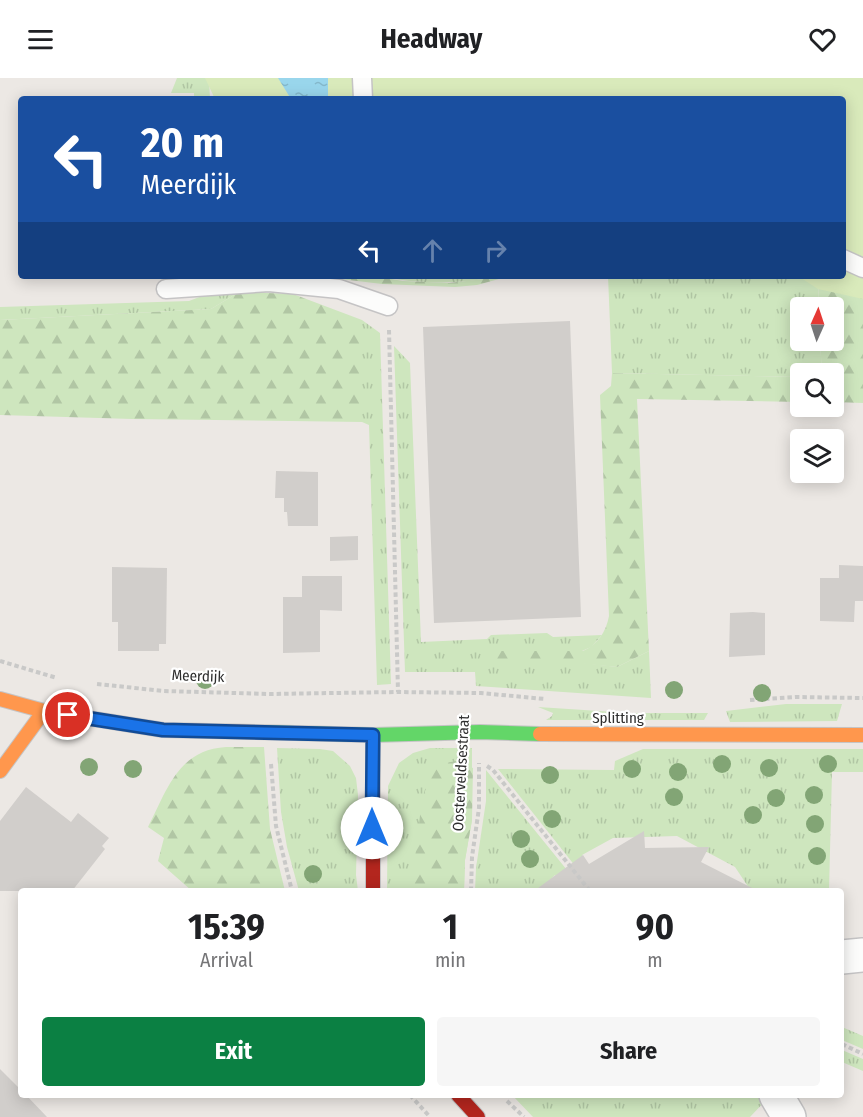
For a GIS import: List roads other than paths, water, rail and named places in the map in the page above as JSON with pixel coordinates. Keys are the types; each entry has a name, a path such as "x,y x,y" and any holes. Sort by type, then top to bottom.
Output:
{"street":[{"path":"0,699 44,711 163,730 373,735 373,888"},
{"path":"0,771 44,711"},
{"name":"Splitting","path":"373,735 480,732 609,735 863,735"},
{"path":"844,957 863,955"},
{"path":"461,1098 478,1117"},
{"path":"778,1098 789,1117"}],"lane":[{"path":"362,78 363,96"},
{"path":"846,260 863,268"},
{"path":"166,289 269,282 339,290 388,306"}],"water":[{"path":"278,78 328,78 328,96 289,96"}]}
